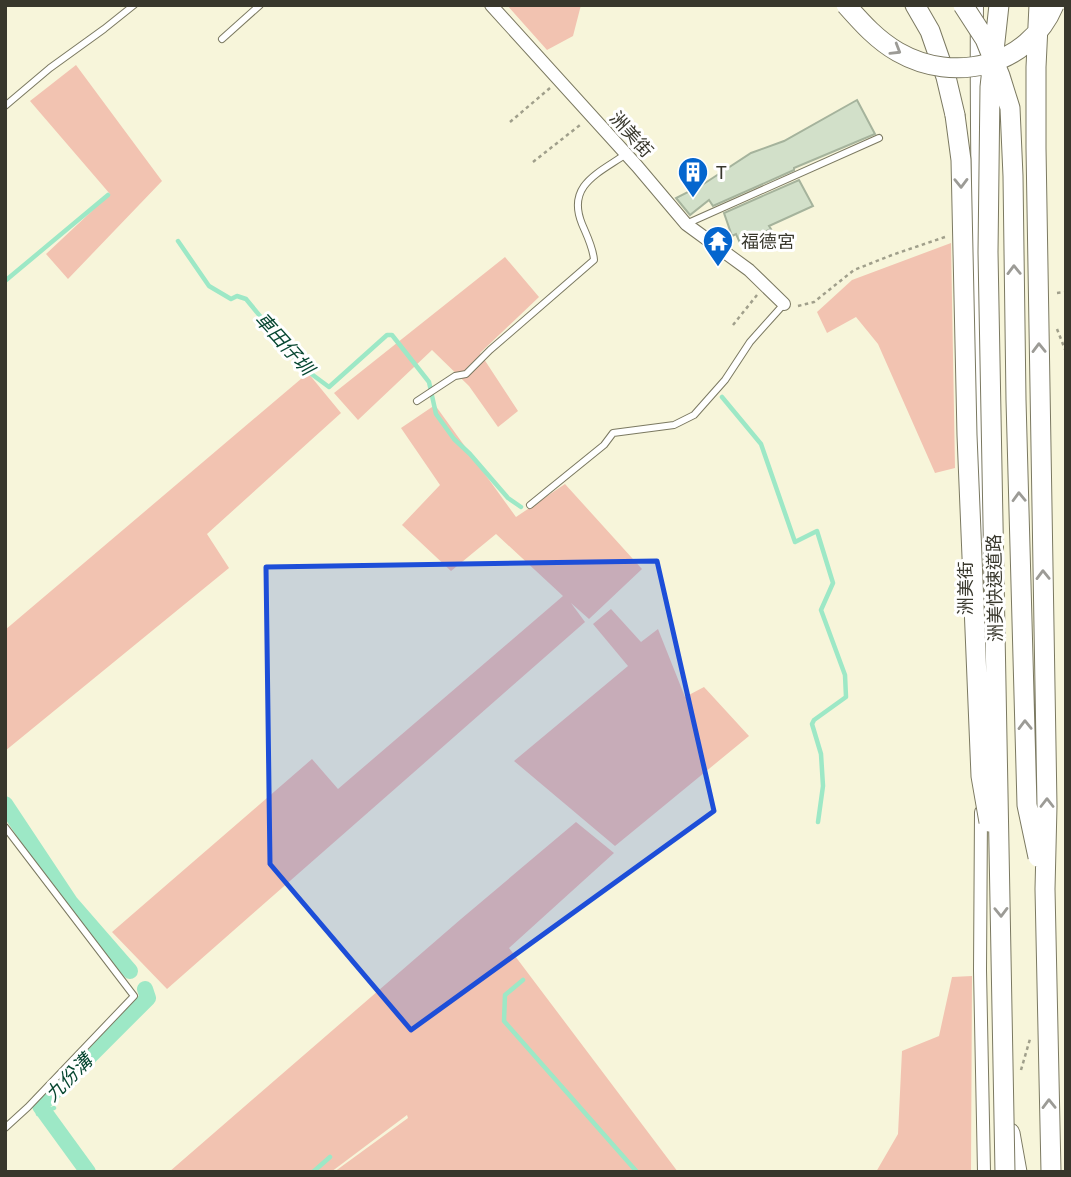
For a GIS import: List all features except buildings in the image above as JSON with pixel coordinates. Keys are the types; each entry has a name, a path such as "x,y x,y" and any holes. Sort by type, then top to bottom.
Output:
{"highway":[{"path":"846,5 872,34 898,52 924,64 957,69 984,66 1006,57 1029,41 1050,16 1054,5"},
{"path":"915,5 930,31 946,77 956,115 961,160 967,435 981,776 1000,878"},
{"path":"963,5 985,39 1010,108 1027,805 1045,889"},
{"name":"洲美快速道路","path":"999,5 990,87 988,252 1005,1172"},
{"path":"1039,5 1036,148 1050,1168"},
{"path":"1003,1094 1017,1172"}],"street":[{"name":"洲美街","path":"492,5 626,153 686,224 749,270 784,304"},
{"name":"洲美街","path":"977,5 983,485 980,970 984,1172"}],"lane":[{"path":"5,106 50,68 134,5"},
{"path":"222,39 260,5"},
{"path":"686,224 880,138"},
{"path":"417,401 455,376 466,374 594,260 593,250 580,219 577,201 582,185 626,153"},
{"path":"530,505 604,445 613,433 674,425 694,415 725,380 750,342 784,304"},
{"path":"5,827 134,996 5,1128"}],"path":[{"path":"510,122 559,80"},
{"path":"533,162 591,116"},
{"path":"784,304 799,306 814,302 854,270 892,255 942,237 978,233"},
{"path":"733,325 765,286"},
{"path":"1018,1079 1032,1031"}],"highlighted area":[{"path":"657,561 714,811 411,1030 270,864 266,567"}],"shaded area":[{"path":"507,5 581,5 573,36 547,50"},
{"path":"76,65 162,181 68,279 46,254 110,194 30,101"},
{"path":"951,243 955,468 935,473 878,344 856,317 827,333 817,312 852,280"},
{"path":"505,257 539,297 480,353 518,411 498,427 469,386 432,350 358,420 334,393"},
{"path":"308,373 341,413 207,534 229,568 5,751 5,630"},
{"path":"435,405 516,517 565,484 642,569 589,619 571,603 585,622 167,989 112,932 312,759 338,789 563,596 496,534 451,571 402,525 440,485 401,428"},
{"path":"611,609 641,642 658,629 685,697 704,687 749,736 615,846 514,761 628,666 593,624"},
{"path":"576,822 614,853 509,948 678,1172 334,1172 408,1118 407,1115 331,1172 169,1172 461,919"},
{"path":"972,976 971,1172 876,1172 898,1134 902,1051 939,1036 952,977"}],"waterway":[{"path":"5,281 108,195"},
{"name":"車田仔圳","path":"178,241 209,286 231,299 237,296 246,299 302,367 329,387 387,335 392,335 429,382 436,414 454,439 508,498 521,507"},
{"path":"722,397 761,444 795,542 817,531 833,583 821,610 845,675 846,697 812,724 821,754 823,786 818,822"},
{"path":"5,804 70,902 130,971"},
{"path":"523,980 505,995 504,1021 637,1172"},
{"name":"九份溝","path":"88,1172 40,1106 148,998 145,989"},
{"name":"九份溝","path":"38,1114 54,1108"},
{"path":"313,1172 330,1157"}],"place":[{"name":"T","path":"693,199"},
{"name":"福德宮","path":"718,268"}]}
